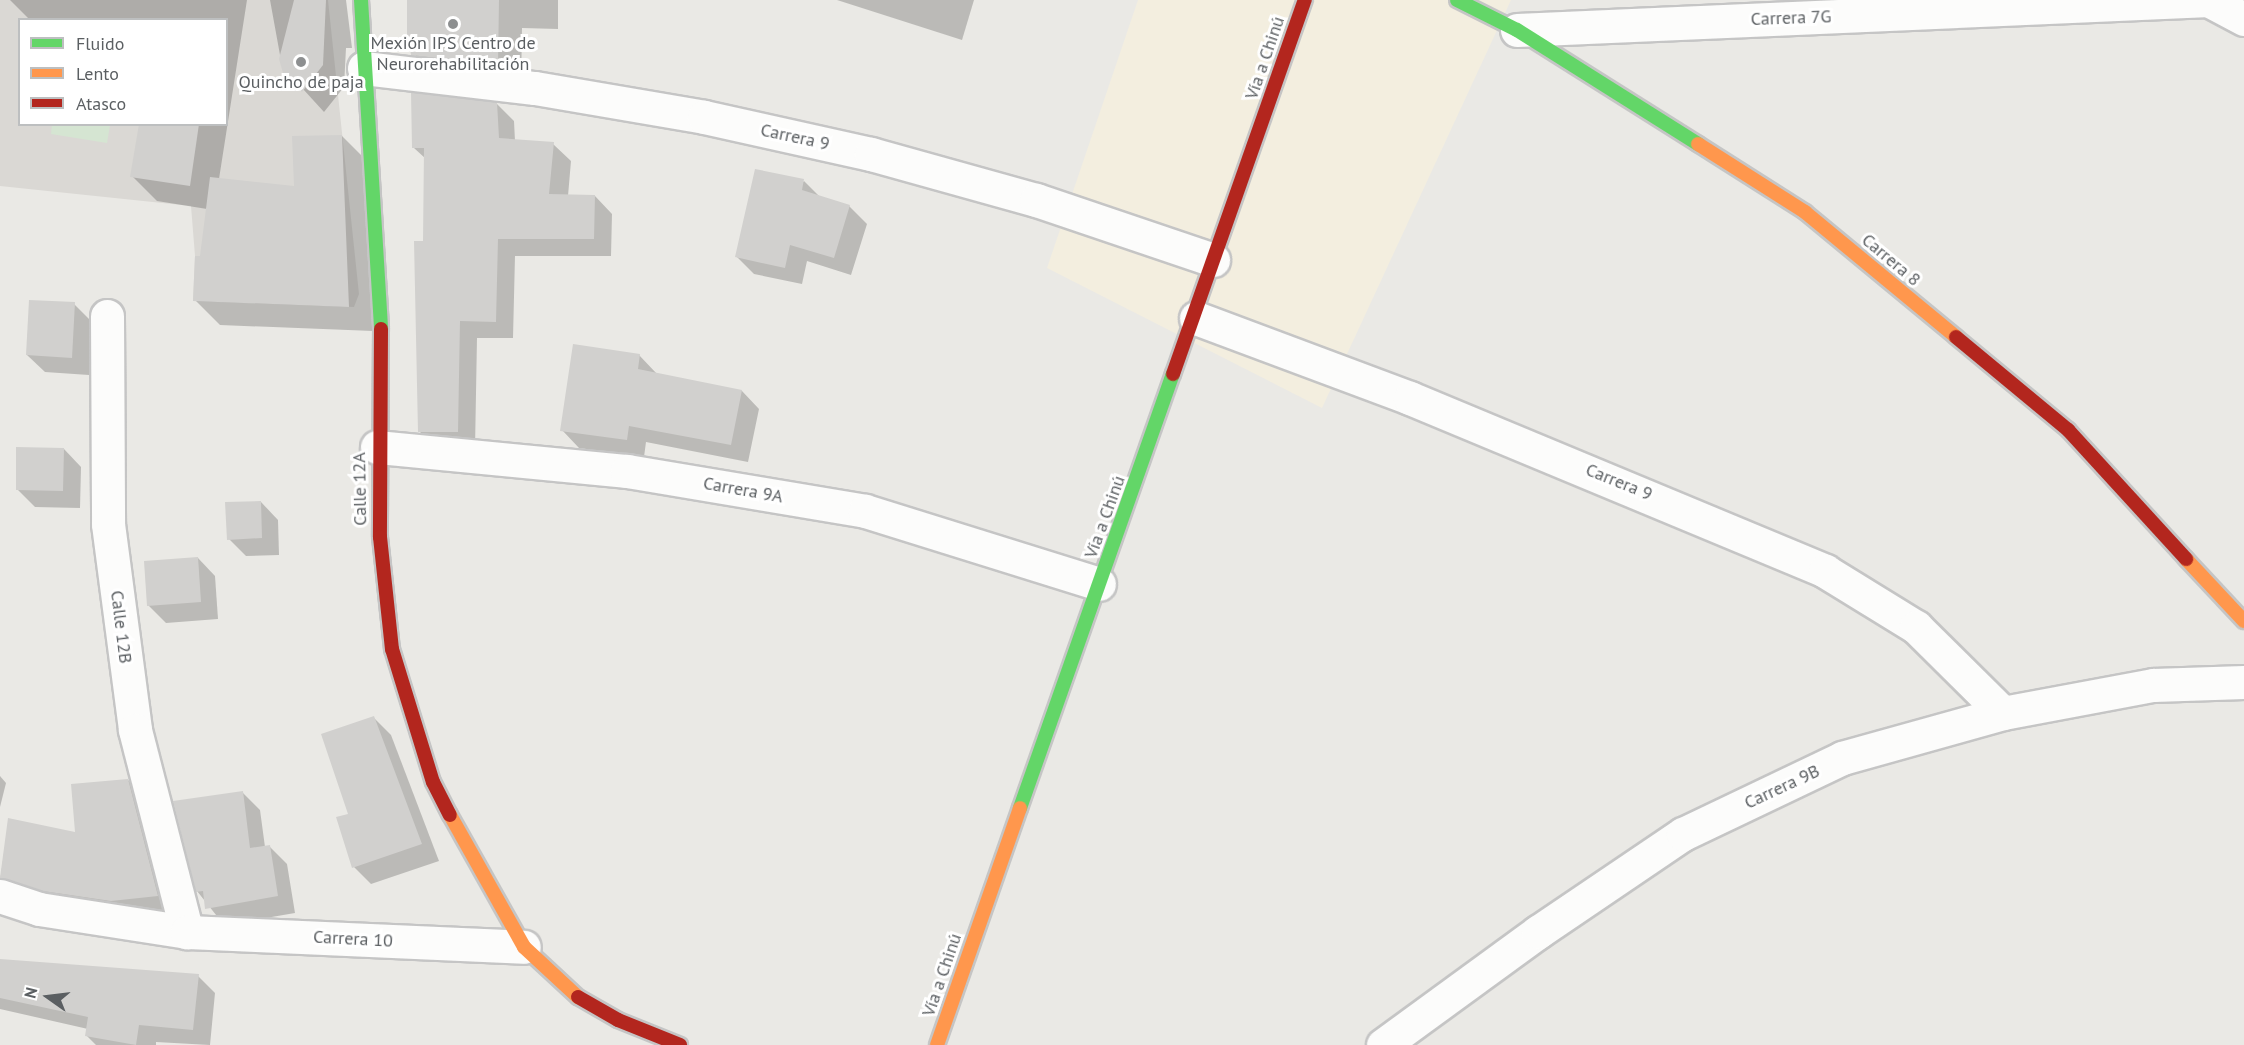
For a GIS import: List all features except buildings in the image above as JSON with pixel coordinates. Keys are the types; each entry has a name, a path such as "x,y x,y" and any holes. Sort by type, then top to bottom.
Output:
{"street":[{"name":"Calle 12A","path":"360,0 381,294 377,447 385,601 403,693 433,782 477,869 524,947"},
{"name":"Vía a Chinú","path":"937,1045 1099,584 1196,318 1213,260 1305,0"},
{"name":"Carrera 8","path":"1457,0 1517,30 1805,212 2067,430 2244,621"},
{"name":"Carrera 7G","path":"1517,30 2208,0"},
{"path":"2208,0 2244,19"},
{"name":"Carrera 9","path":"364,68 535,88 704,117 871,154 1036,200 1213,260"},
{"name":"Calle 12B","path":"107,316 108,524 135,730 187,932"},
{"name":"Carrera 9","path":"1196,318 1410,398 1826,571 1916,627 2003,713"},
{"name":"Carrera 9A","path":"377,447 627,471 866,511 1099,584"},
{"name":"Carrera 9B","path":"1383,1045 1538,932 1683,834 1842,758 2003,713 2153,685 2244,682"},
{"name":"Carrera 10","path":"0,896 39,909 187,932 524,947"},
{"path":"524,947 571,993 618,1020 680,1045"}],"shaded area":[{"path":"0,0 328,0 359,294 354,307 193,301 195,256 191,206 0,186"},
{"path":"1138,0 1511,0 1322,408 1047,268"}],"green space":[{"path":"52,126 110,126 107,143 51,134"}],"traffic: fast":[{"path":"361,0 381,329"},
{"path":"1457,0 1517,30 1698,144"},
{"path":"1020,808 1173,374"}],"traffic: slow":[{"path":"1698,144 1805,212 1956,337"},
{"path":"2186,559 2244,621"},
{"path":"937,1045 1020,808"},
{"path":"450,815 524,947 578,997"}],"traffic: jam":[{"path":"1173,374 1305,0"},
{"path":"381,329 380,537 392,649 433,782 450,815"},
{"path":"1956,337 2068,430 2186,559"},
{"path":"578,997 618,1020 680,1045"}],"place":[{"name":"Mexión IPS Centro de Neurorehabilitación","path":"453,24"},
{"name":"Quincho de paja","path":"301,62"}]}
